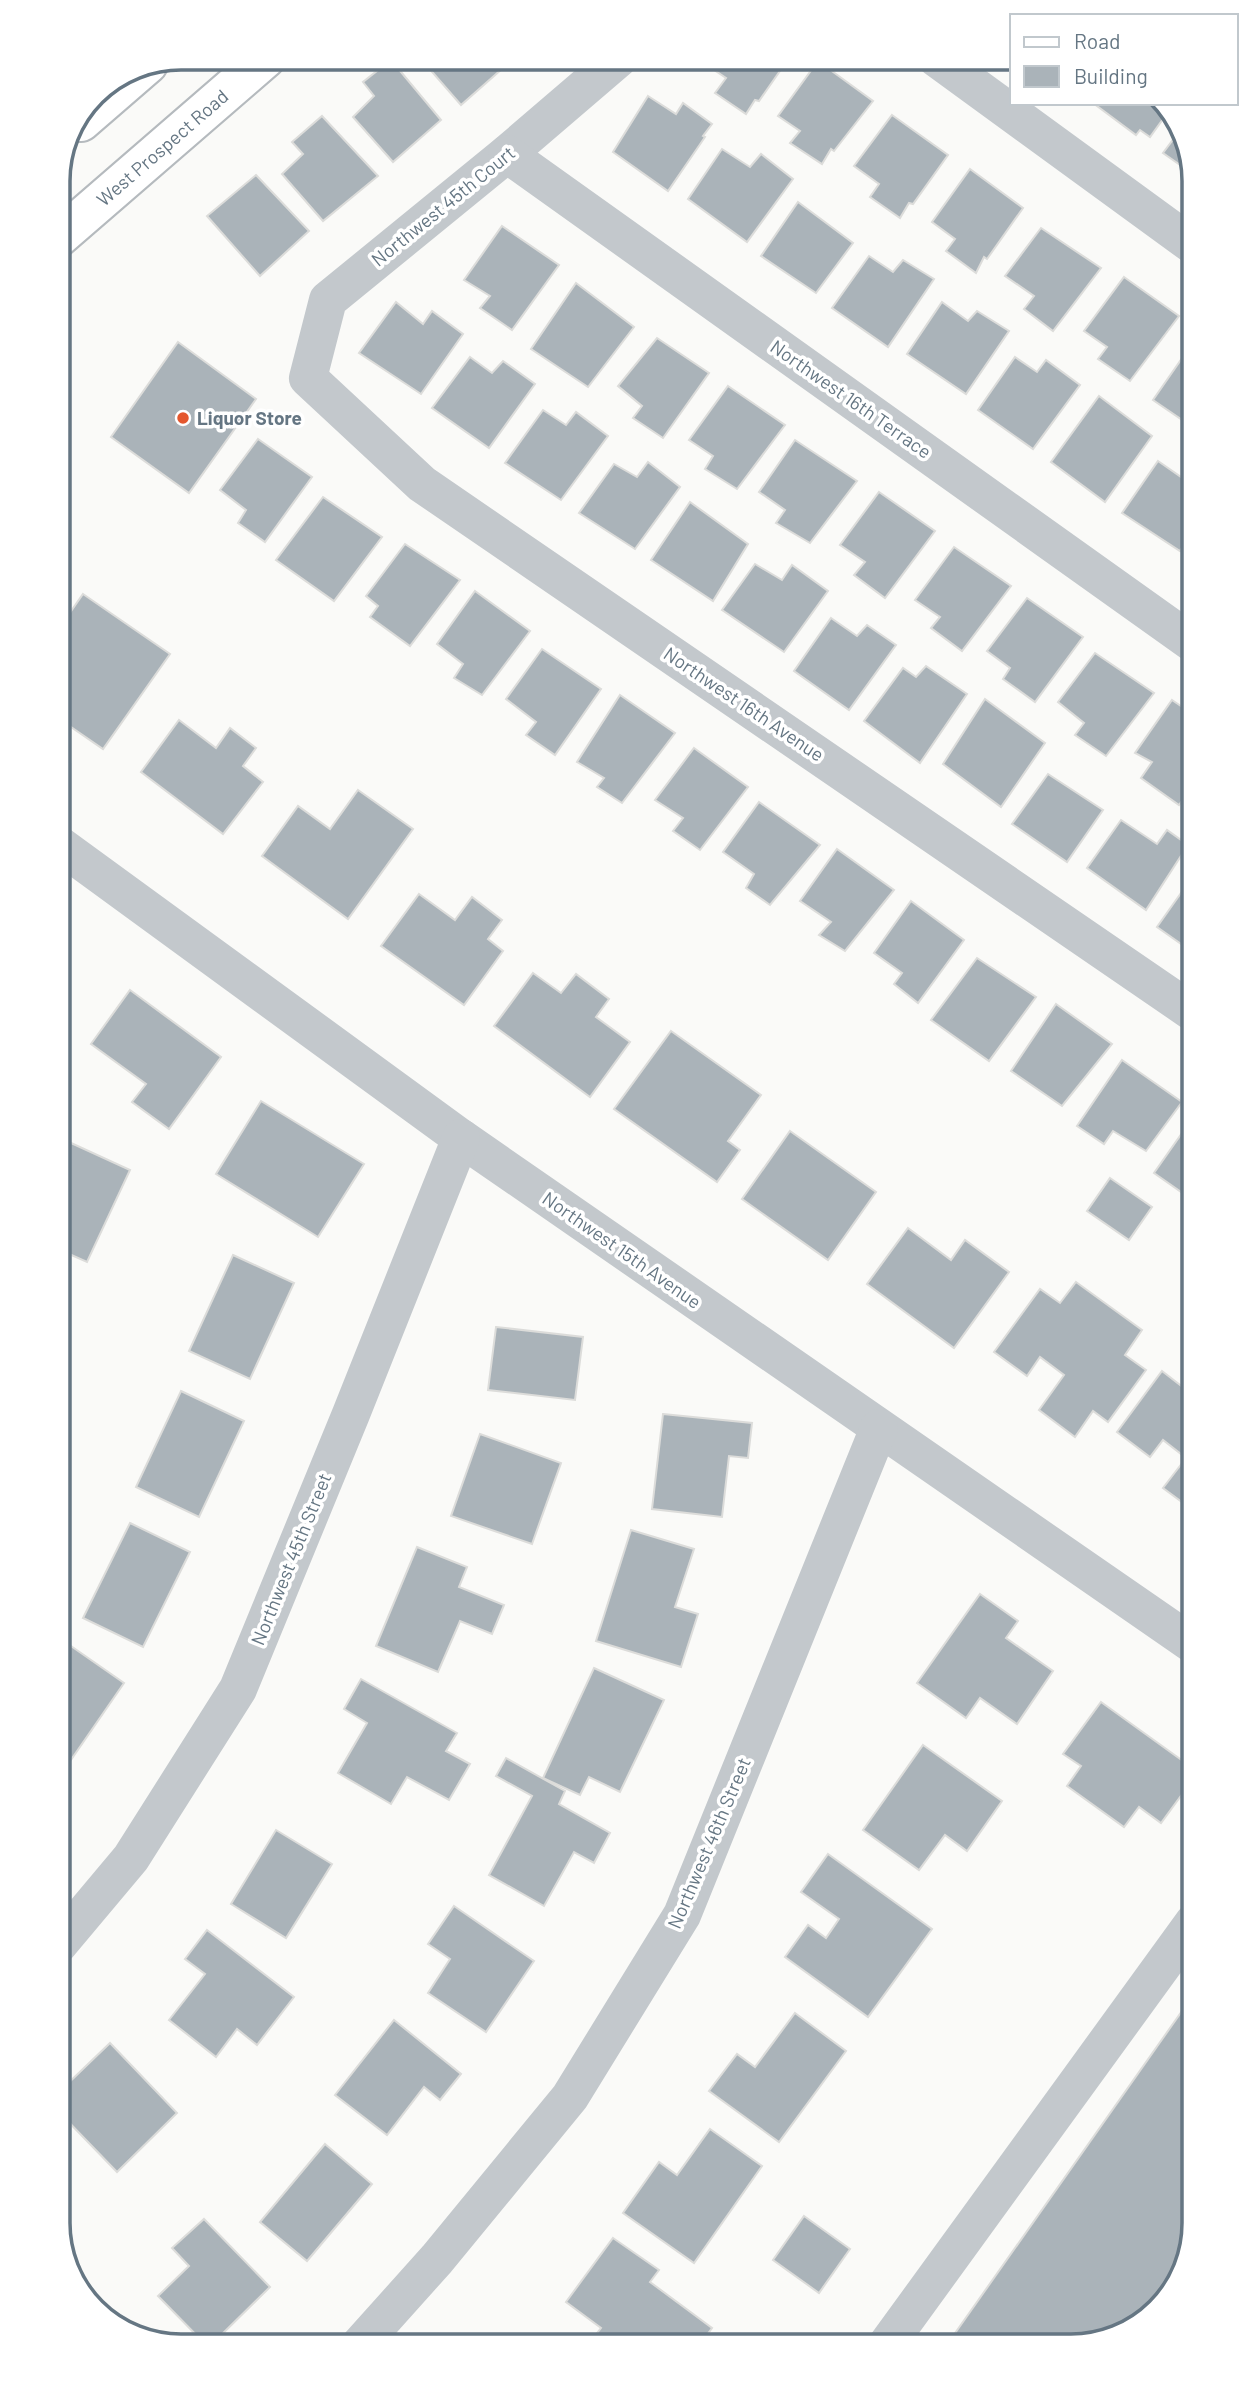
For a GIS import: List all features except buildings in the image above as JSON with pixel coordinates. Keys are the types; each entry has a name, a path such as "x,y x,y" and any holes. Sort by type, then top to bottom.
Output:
{"main road":[{"name":"West Prospect Road","path":"70,228 252,70"}],"street":[{"name":"Northwest 45th Court","path":"308,378 328,300 605,70"},
{"path":"952,70 1182,237"},
{"name":"Northwest 16th Terrace","path":"507,154 1182,635"},
{"name":"Northwest 16th Avenue","path":"308,378 422,484 1182,1005"},
{"name":"Northwest 15th Avenue","path":"70,861 461,1138 1182,1637"},
{"name":"Northwest 45th Street","path":"70,1931 131,1858 238,1689 461,1138"},
{"name":"Northwest 46th Street","path":"370,2334 437,2259 570,2096 681,1915 880,1428"},
{"path":"895,2334 1182,1939"}],"place":[{"name":"Liquor Store","path":"183,418"}]}
